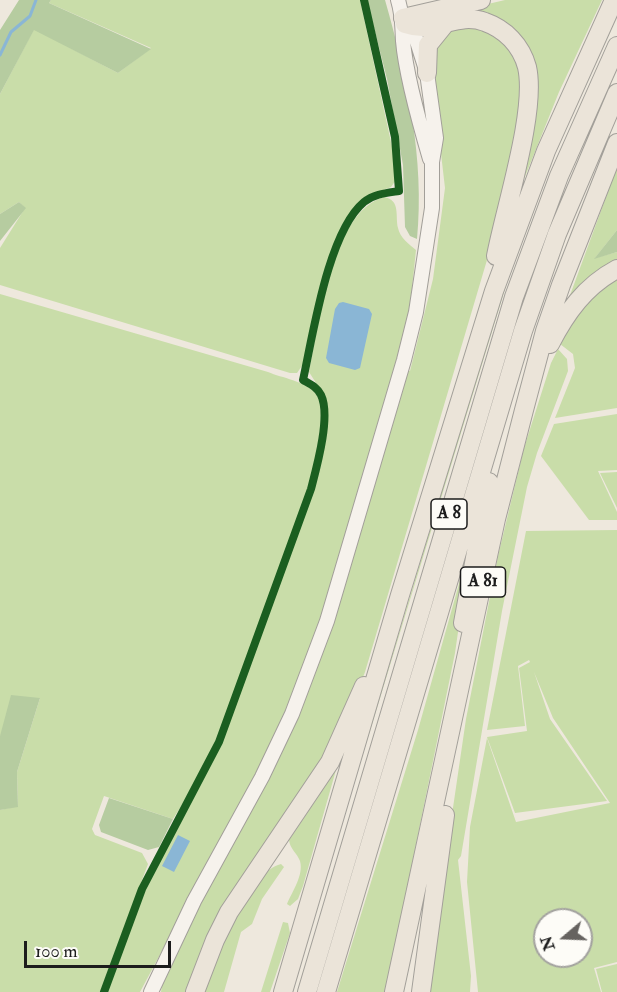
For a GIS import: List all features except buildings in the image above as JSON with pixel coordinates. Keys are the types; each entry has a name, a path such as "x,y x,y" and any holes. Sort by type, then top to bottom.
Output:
{"highway":[{"path":"402,14 481,0"},
{"path":"283,992 400,595 485,319 542,161 614,1"},
{"path":"402,14 423,29 447,23 478,20 504,32 519,48 528,75 524,123 485,319"},
{"path":"428,73 428,45 447,23"},
{"name":"A 8","path":"307,992 514,297 559,176 617,46"},
{"name":"A 8","path":"326,992 515,360 557,234 617,93"},
{"name":"A 81","path":"394,992 496,519 545,331 570,260 617,143"},
{"path":"533,378 575,303 597,282 617,269"},
{"path":"446,755 446,718 473,560 515,360"},
{"path":"195,992 229,912 330,762 400,595"},
{"path":"422,992 439,854 457,745 457,706"}],"main road":[{"path":"151,992 194,901 262,777 292,714 318,649 417,312 432,208 432,162 436,138 428,73 414,32 402,14"},
{"path":"402,14 403,40 432,162"}],"green space":[{"path":"19,0 51,0 49,3 151,49 118,73 34,30 0,94 0,30"},
{"path":"51,0 360,0 396,165 396,180 391,187 365,197 342,225 327,268 306,360 297,373 290,373 0,285 0,248 25,208 19,202 0,214 0,94 34,29 118,73 151,48 49,3"},
{"path":"367,0 385,0 407,89 418,179 417,239 410,236 405,227 403,165 387,79"},
{"path":"505,0 602,0 559,92 516,199 531,69 489,19 471,8"},
{"path":"617,12 560,140 512,266 347,806 510,265 580,89"},
{"path":"451,26 483,26 516,54 524,93 487,260 365,672 348,716 190,992 161,992 163,979 178,945 273,766 407,370 410,371 433,279 445,188 430,59"},
{"path":"617,167 617,230 595,258 617,252 617,263 569,298"},
{"path":"384,197 393,201 399,232 416,250 409,317 336,573 299,683 265,758 140,992 106,992 144,891 220,743 314,488 323,450 325,397 309,372 323,300 330,272 351,224 366,207"},
{"path":"19,202 26,208 0,241 0,214"},
{"path":"617,230 617,252 594,259"},
{"path":"617,276 617,408 555,418 575,368 573,354 560,344 579,307"},
{"path":"0,294 293,380 315,393 321,413 318,442 307,494 217,741 204,770 173,819 104,796 92,829 95,835 142,853 148,864 100,992 0,992 0,810 18,806 17,772 40,698 0,736"},
{"path":"558,349 567,359 568,371 537,453 527,487 502,611 461,856 458,860 471,976 470,992 426,992 466,719 498,556 524,448 551,363"},
{"path":"617,414 617,470 598,471 617,512 617,520 589,520 541,456 554,424"},
{"path":"617,472 617,508 600,473"},
{"path":"617,530 617,962 594,968 601,992 478,992 467,882 470,827 487,738 516,822 610,803 553,718 534,672 550,719 607,801 515,813 487,737 527,731 519,668 530,662 529,660 518,666 525,726 487,730 526,531"},
{"path":"471,541 455,653 386,992 337,992 418,730"},
{"path":"11,695 40,698 17,772 18,807 0,810 0,736"},
{"path":"336,770 303,886 298,899 290,906 287,904 299,878 301,866 289,840"},
{"path":"109,798 173,819 159,847 148,850 101,832 99,825"},
{"path":"281,864 284,867 262,899 252,924 241,932 224,992 202,992 224,940 245,900 269,870"},
{"path":"283,922 288,923 290,933 270,992 261,992"},
{"path":"617,964 617,992 602,992 596,969"}],"water":[{"path":"339,303 369,309 372,314 360,368 355,370 329,363 326,358 335,309"},
{"path":"178,835 190,841 174,872 162,866"}],"waterway":[{"path":"0,55 11,32 30,16 36,0"}],"cycle path":[{"path":"104,992 142,889 219,742 311,489 324,428 324,404 317,390 303,380 317,312 332,260 351,216 364,202 385,193 399,191 395,137 364,0"}]}
